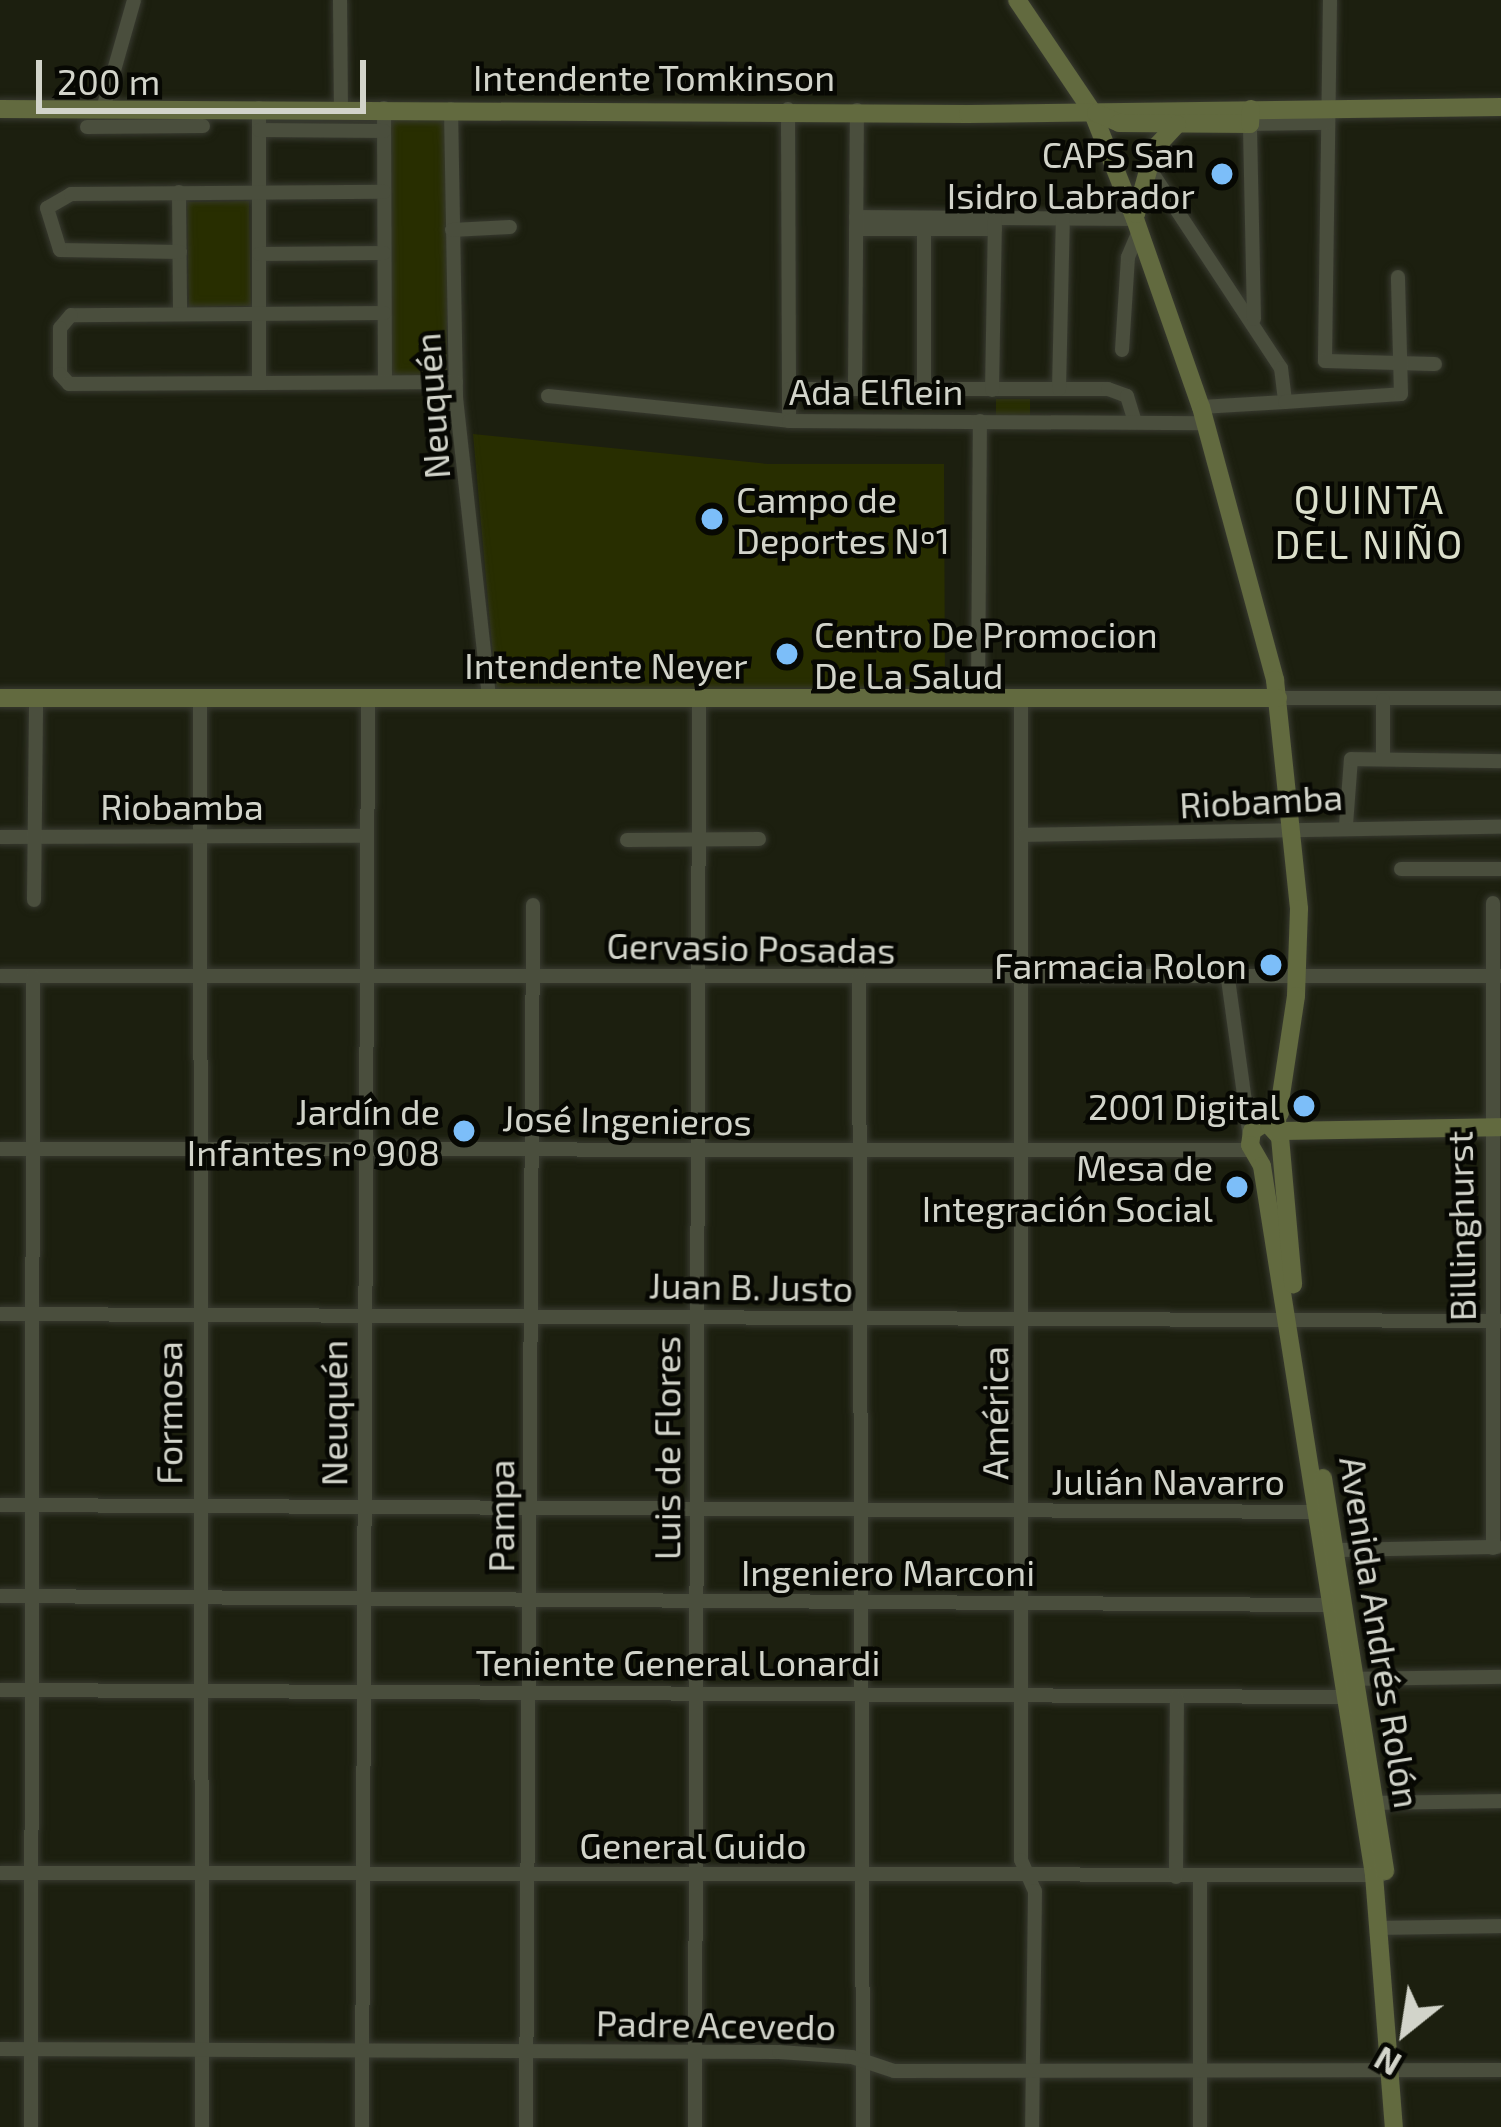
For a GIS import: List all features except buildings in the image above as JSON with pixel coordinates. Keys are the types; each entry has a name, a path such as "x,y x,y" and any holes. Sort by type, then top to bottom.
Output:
{"street":[{"path":"134,0 87,119 203,126"},
{"path":"340,0 341,108"},
{"name":"Avenida Andrés Rolón","path":"1016,0 1092,111 1137,225 1203,415 1278,698 1296,831 1297,978 1268,1136 1292,1319 1380,1875"},
{"path":"1330,0 1325,361 1435,364"},
{"name":"Intendente Tomkinson","path":"0,109 87,119 259,108 1328,116 1501,107"},
{"path":"259,108 259,383"},
{"path":"384,108 385,382"},
{"name":"Neuquén","path":"451,109 456,382 489,698"},
{"path":"788,109 789,421"},
{"path":"855,389 857,110"},
{"name":"Intendente Tomkinson","path":"1092,111 1119,123 1178,124 1250,116"},
{"path":"1250,116 1254,319"},
{"path":"1122,350 1128,257 1147,165 1178,124"},
{"path":"259,130 384,131"},
{"path":"1147,165 1254,319 1281,368 1285,402"},
{"path":"179,192 180,314"},
{"path":"180,252 60,250 46,217 60,195 384,192"},
{"path":"856,223 995,224 1063,217 1137,225"},
{"path":"1059,389 1063,217"},
{"path":"924,224 924,389"},
{"path":"992,390 995,224"},
{"path":"452,230 510,227"},
{"path":"259,254 384,253"},
{"path":"1398,278 1399,362"},
{"path":"384,313 71,315 60,328 64,381 456,382"},
{"name":"Ada Elflein","path":"548,396 789,421 1136,422 1285,402 1399,395 1399,362"},
{"path":"789,389 1108,389 1127,396 1136,422"},
{"path":"978,696 980,422"},
{"name":"América","path":"1022,696 1022,1860 1029,1876 1032,2127"},
{"name":"Luis de Flores","path":"695,2127 699,697"},
{"name":"Intendente Neyer","path":"0,698 1501,698"},
{"path":"34,900 36,698"},
{"name":"Formosa","path":"200,699 196,974 202,2127"},
{"name":"Neuquén","path":"362,2127 363,974 368,700"},
{"path":"1383,700 1384,759"},
{"path":"1346,826 1351,759 1501,761"},
{"name":"Riobamba","path":"1024,835 1501,827"},
{"name":"Riobamba","path":"0,837 364,836"},
{"path":"627,840 758,839"},
{"path":"1401,869 1501,869"},
{"name":"Billinghurst","path":"1493,903 1497,1547"},
{"name":"Pampa","path":"526,2127 533,905"},
{"name":"Gervasio Posadas","path":"0,976 532,974 1023,980 1497,976"},
{"path":"31,2127 26,1314 33,977"},
{"path":"859,979 863,2127"},
{"path":"1228,979 1268,1136"},
{"name":"José Ingenieros","path":"0,1149 1023,1154 1268,1136 1495,1127"},
{"name":"Juan B. Justo","path":"0,1314 1496,1321"},
{"name":"Julián Navarro","path":"0,1504 1322,1512"},
{"name":"Avenida Andrés Rolón","path":"1322,1512 1334,1550 1336,1605"},
{"path":"1334,1550 1497,1547"},
{"name":"Ingeniero Marconi","path":"0,1596 1336,1605"},
{"name":"Teniente General Lonardi","path":"0,1690 696,1690 1177,1698 1501,1677"},
{"name":"Avenida Andrés Rolón","path":"1348,1688 1375,1803 1398,2127"},
{"path":"1176,1876 1177,1698"},
{"path":"1375,1803 1501,1801"},
{"name":"General Guido","path":"0,1873 1380,1875"},
{"path":"1200,1877 1200,2127"},
{"path":"1386,1928 1501,1926"},
{"name":"Padre Acevedo","path":"0,2049 695,2051 865,2061 894,2071 1033,2073 1501,2070"}],"green space":[{"path":"391,120 447,120 447,375 391,375"},
{"path":"249,201 251,306 189,307 187,202"},
{"path":"996,399 1030,399 1030,416 996,416"},
{"name":"Campo de Deportes Nº1","path":"473,434 768,464 944,464 945,688 496,690"}],"place":[{"name":"CAPS San Isidro Labrador","path":"1222,174"},
{"name":"Campo de Deportes Nº1","path":"712,519"},
{"name":"Centro De Promocion De La Salud","path":"787,654"},
{"name":"Farmacia Rolon","path":"1271,965"},
{"name":"2001 Digital","path":"1304,1106"},
{"name":"Jardín de Infantes nº 908","path":"464,1131"},
{"name":"Mesa de Integración Social","path":"1237,1187"}],"district":[{"name":"QUINTA DEL NIÑO","path":"1370,522"}]}
